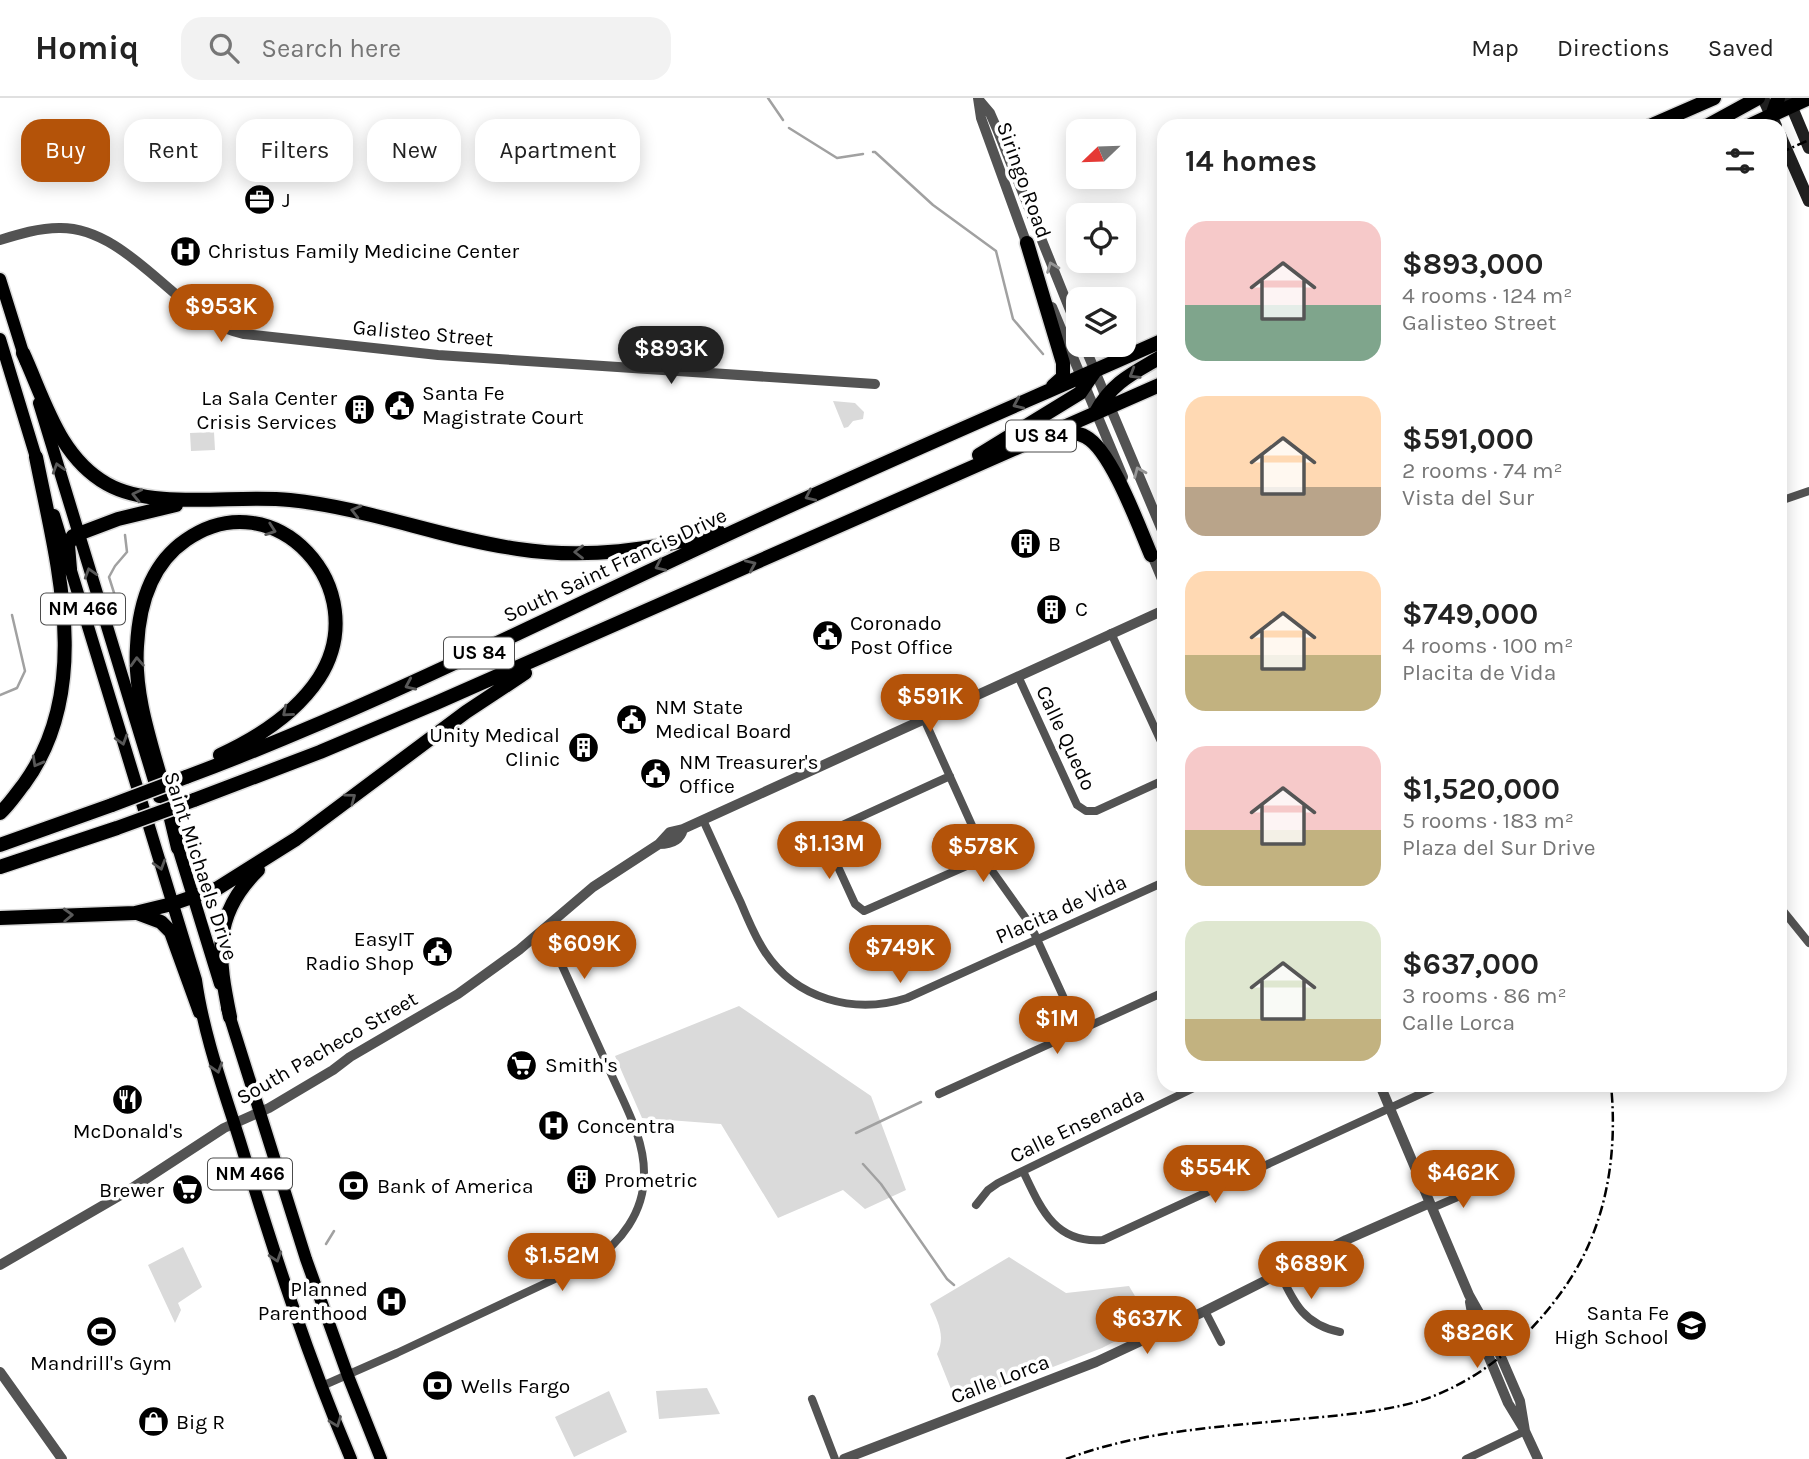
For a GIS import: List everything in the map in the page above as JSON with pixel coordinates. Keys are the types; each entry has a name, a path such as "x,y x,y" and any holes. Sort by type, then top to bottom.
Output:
{"highway":[{"path":"1666,119 1714,98"},
{"path":"1720,119 1758,98"},
{"path":"1774,119 1778,98"},
{"path":"1776,119 1789,102 1809,99"},
{"path":"1027,243 1063,363 1063,377 1046,391"},
{"name":"South Saint Francis Drive","path":"0,845 280,742 385,696 766,516 1046,391 1083,382 1095,370 1157,343"},
{"path":"23,354 62,440 71,453 94,475 119,490 144,497 265,497 319,504 346,508 476,541 520,550 546,551 602,552 653,546 713,533 766,516"},
{"path":"1096,412 1108,400 1116,384 1157,359"},
{"path":"914,493 1072,399 1083,382"},
{"path":"1108,400 1157,385"},
{"name":"US 84","path":"0,867 194,800 375,729 1096,412"},
{"path":"987,460 1061,435 1083,435 1096,443 1113,471 1151,555"},
{"path":"0,813 31,774 48,743 64,678 65,634 61,582 36,457"},
{"path":"71,569 68,545 78,533 151,510 205,499"},
{"path":"178,848 142,710 136,650 144,601 149,585 163,560 193,535 228,523 248,523 271,528 305,548 326,577 336,611 336,633 332,650 310,690 281,718 255,738 185,775"},
{"path":"230,1017 220,949 229,910 249,878 296,839 501,687 599,632"},
{"path":"0,918 135,913 172,905 228,883 296,839"},
{"path":"135,913 161,922 171,932 200,1012"}],"main road":[{"path":"1763,98 1773,119"},
{"path":"1789,102 1809,148"},
{"path":"1787,151 1809,201"},
{"name":"Saint Michaels Drive","path":"0,279 153,779 194,898 306,1259 381,1459"},
{"name":"Saint Michaels Drive","path":"0,339 195,980 200,1012 234,1123 279,1265 351,1459"}],"street":[{"name":"Siringo Road","path":"980,99 981,118 1027,243 1157,568"},
{"name":"Siringo Road","path":"980,99 997,129 1066,300"},
{"name":"Galisteo Street","path":"0,240 57,228 72,229 103,239 136,261 201,317 225,329 244,334 438,355 876,384"},
{"path":"1089,357 1157,518"},
{"path":"1787,499 1809,491"},
{"name":"South Pacheco Street","path":"0,1265 126,1192 234,1123 259,1113 468,987 593,887 659,844 675,841 684,829 1157,613"},
{"path":"1111,633 1157,733"},
{"name":"Calle Quedo","path":"1018,676 1077,805 1086,811 1096,811 1157,783"},
{"path":"923,719 987,857 1000,883 1026,916 1079,1031"},
{"path":"950,776 830,832 827,842 844,880 857,907 861,911 867,911 987,857"},
{"name":"Placita de Vida","path":"703,820 765,952 787,977 819,996 855,1005 894,1002 1157,884"},
{"path":"1787,916 1809,943"},
{"path":"322,1386 591,1262 620,1238 631,1223 641,1199 644,1176 642,1153 630,1115 545,928"},
{"path":"939,1094 1157,995"},
{"name":"Calle Ensenada","path":"976,1205 993,1186 1186,1092"},
{"path":"1383,1092 1469,1295 1491,1334 1520,1401 1525,1431 1538,1459"},
{"path":"1023,1171 1038,1203 1053,1224 1077,1239 1103,1240 1424,1092"},
{"path":"1431,1206 1483,1186"},
{"name":"Calle Lorca","path":"844,1459 1079,1370 1205,1311 1346,1240 1431,1206"},
{"path":"1280,1273 1301,1312 1321,1328 1340,1332"},
{"path":"1205,1311 1221,1342"},
{"path":"0,1372 62,1459"},
{"path":"812,1399 835,1459"},
{"path":"1466,1459 1525,1431"}],"shaded area":[{"path":"833,401 855,403 864,412 863,419 853,421 844,428"},
{"path":"214,432 215,450 191,451 190,433"},
{"path":"739,1006 871,1096 906,1190 865,1209 843,1190 778,1218 721,1124 642,1118 615,1056"},
{"path":"183,1247 202,1287 178,1303 181,1310 175,1323 148,1265"},
{"path":"1009,1257 1066,1293 1129,1286 1151,1323 1102,1348 957,1404 937,1354 941,1335 930,1304"},
{"path":"707,1388 720,1414 659,1419 656,1391"},
{"path":"609,1391 627,1432 574,1457 555,1417"}],"waterway":[{"path":"768,98 783,120"},
{"path":"789,128 837,158 863,154"},
{"path":"873,152 933,205 996,251 1013,319 1043,354"},
{"path":"115,596 109,577 127,552 125,535"},
{"path":"0,695 17,688 25,671 12,615"},
{"path":"856,1133 921,1102"},
{"path":"863,1164 881,1184 947,1279 954,1285"},
{"path":"326,1244 334,1231"}],"railway":[{"path":"1787,150 1809,140"},
{"path":"1066,1459 1121,1442 1176,1432 1353,1414 1401,1406 1438,1394 1480,1371 1518,1341 1551,1306 1579,1264 1590,1241 1606,1190 1610,1165 1613,1138 1612,1092"}],"place":[{"name":"J","path":"259,200"},
{"name":"Christus Family Medicine Center","path":"185,251"},
{"name":"Santa Fe Magistrate Court","path":"399,405"},
{"name":"La Sala Center Crisis Services","path":"360,410"},
{"name":"B","path":"1025,544"},
{"name":"C","path":"1052,609"},
{"name":"Coronado Post Office","path":"827,635"},
{"name":"NM State Medical Board","path":"632,719"},
{"name":"Unity Medical Clinic","path":"583,747"},
{"name":"NM Treasurer's Office","path":"656,774"},
{"name":"EasyIT Radio Shop","path":"437,951"},
{"name":"Smith's","path":"522,1065"},
{"name":"McDonald's","path":"128,1099"},
{"name":"Concentra","path":"554,1126"},
{"name":"Prometric","path":"581,1180"},
{"name":"Bank of America","path":"354,1186"},
{"name":"Brewer","path":"187,1190"},
{"name":"Planned Parenthood","path":"391,1301"},
{"name":"Santa Fe High School","path":"1692,1325"},
{"name":"Mandrill's Gym","path":"101,1331"},
{"name":"Wells Fargo","path":"438,1386"},
{"name":"Big R","path":"153,1422"}]}
